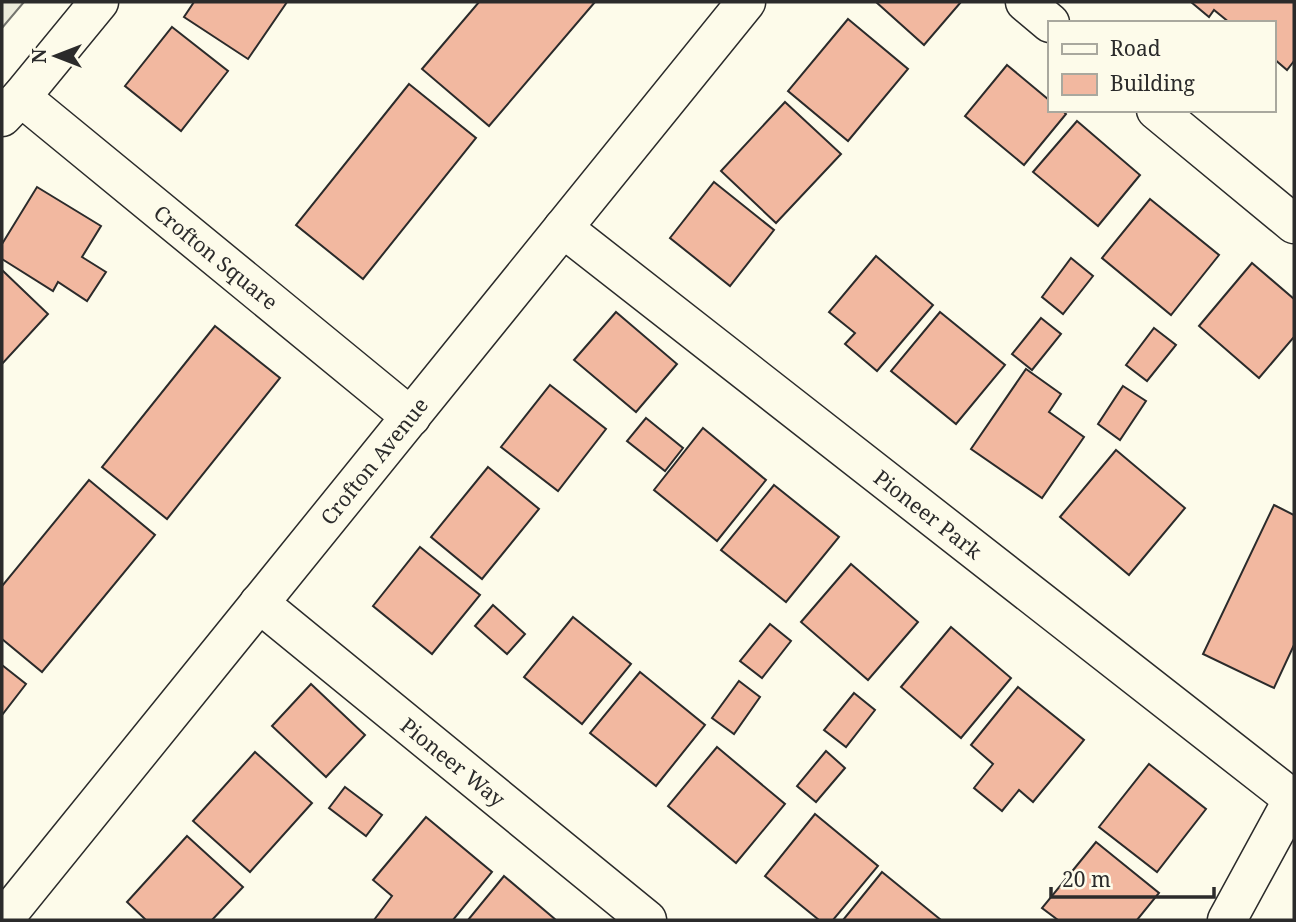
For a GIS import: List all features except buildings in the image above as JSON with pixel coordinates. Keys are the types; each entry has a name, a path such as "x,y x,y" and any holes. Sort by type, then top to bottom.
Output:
{"street":[{"name":"Crofton Square","path":"99,2 11,107 411,417"},
{"name":"Crofton Avenue","path":"3,920 746,2"},
{"path":"1025,2 1048,21"},
{"path":"1158,112 1294,224"},
{"name":"Pioneer Park","path":"563,228 1294,798"},
{"name":"Pioneer Way","path":"259,603 647,920"},
{"path":"1227,920 1294,798"}],"shaded area":[{"path":"2,2 24,2 2,28"}]}
